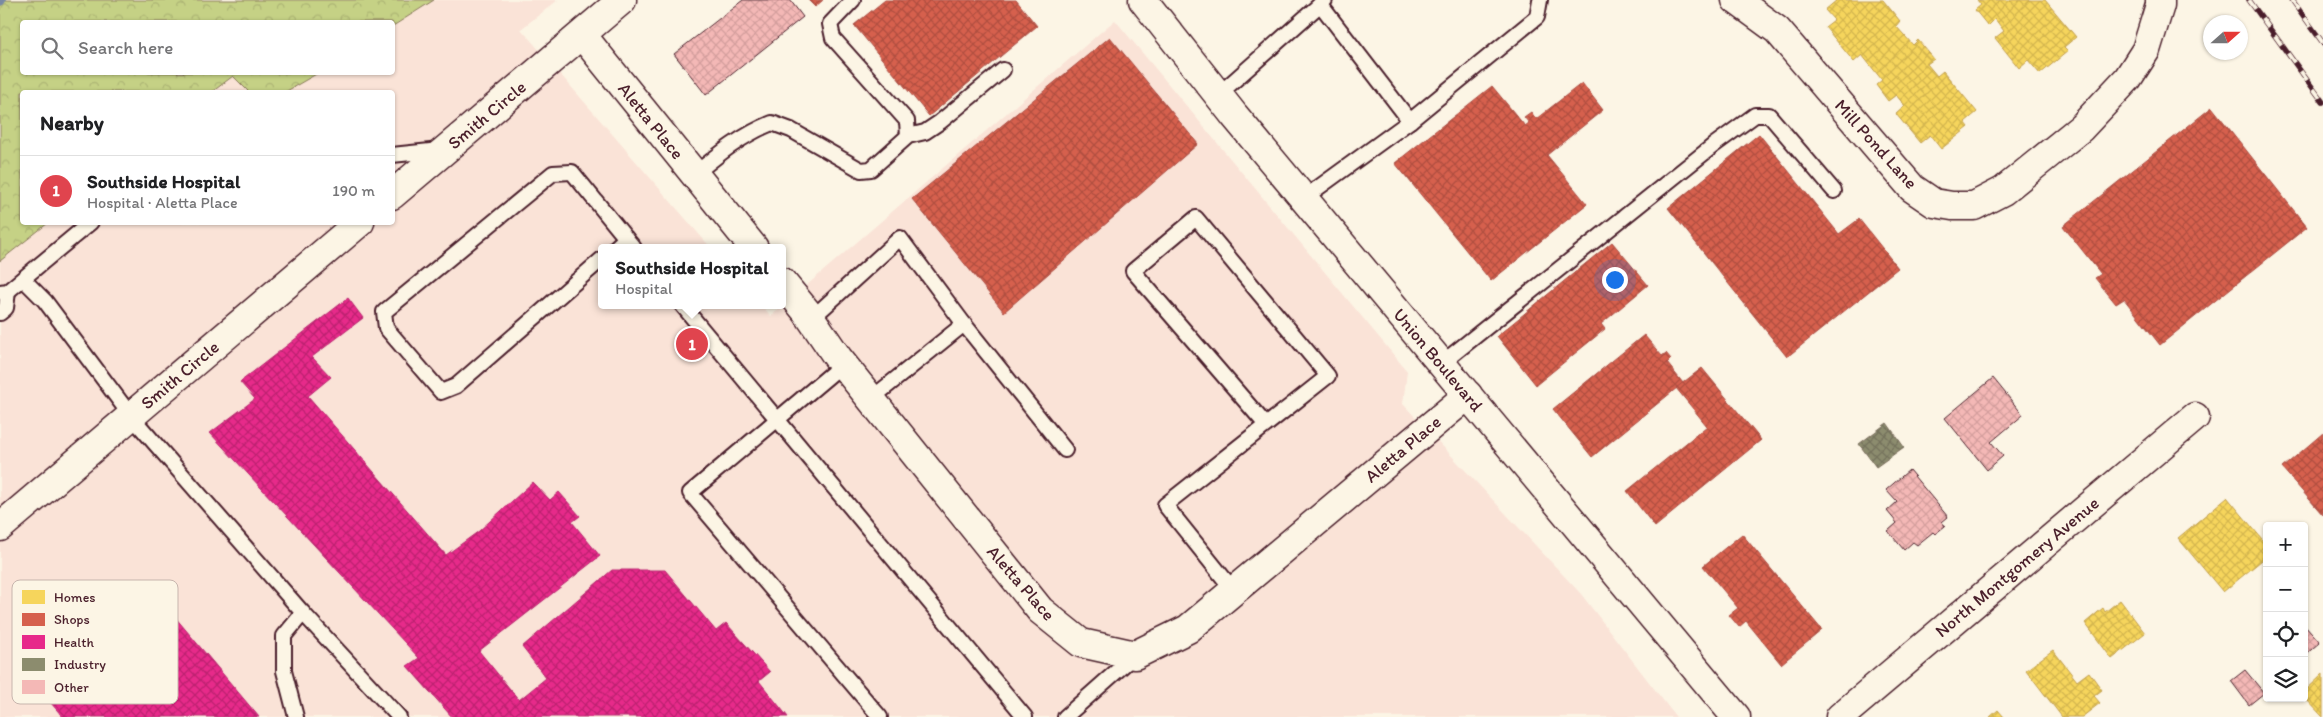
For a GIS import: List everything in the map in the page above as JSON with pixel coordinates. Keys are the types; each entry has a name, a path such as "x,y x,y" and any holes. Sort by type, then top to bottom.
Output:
{"street":[{"path":"582,35 622,0"},
{"name":"Union Boulevard","path":"1143,0 1218,95 1736,717"},
{"name":"Mill Pond Lane","path":"1736,0 1777,30 1912,188 1934,202 1952,206 1974,206 2003,191 2081,128 2128,78 2146,50 2160,0"},
{"name":"Smith Circle","path":"395,192 582,35"},
{"name":"Aletta Place","path":"582,35 751,244"},
{"name":"Smith Circle","path":"0,527 356,225"},
{"name":"Aletta Place","path":"786,287 842,364 1040,610 1081,643 1135,655 1188,629 1468,395"},
{"name":"North Montgomery Avenue","path":"1840,717 2195,417"}],"lane":[{"path":"853,0 830,24 833,38 908,122 908,136"},
{"path":"1304,198 1410,121 1537,17 1540,0"},
{"path":"1218,95 1323,2 1410,121"},
{"path":"695,174 726,147 753,131 772,124 792,130 861,170 871,169 908,136 925,132 940,122 1003,70"},
{"path":"1442,363 1714,144 1755,114 1769,116 1834,191"},
{"path":"395,155 446,150"},
{"path":"598,262 456,386 440,392 386,328 384,312 553,173 572,172 630,243"},
{"path":"1234,591 1165,505 1328,376 1196,218 1133,271 1266,425"},
{"path":"0,312 6,308 4,292 23,279 87,225"},
{"path":"811,319 900,238 964,324 1065,450"},
{"path":"23,279 45,301 131,416 303,613 399,717"},
{"path":"685,309 1024,717"},
{"path":"871,399 964,324"},
{"path":"842,364 690,493 880,717"},
{"path":"296,717 284,671 284,636 303,613"},
{"path":"1065,717 1135,655"}],"shaded area":[{"path":"434,0 558,0 521,29 708,244 598,244 598,309 765,309 771,316 779,309 786,309 786,303 1115,20 1407,371 1403,404 1581,594 1676,717 0,717 0,261 45,225 395,225 395,90 288,90 315,75 395,75 395,25"},
{"path":"233,76 247,90 215,90"}],"green space":[{"path":"0,0 434,0 395,25 395,20 20,20 20,75 315,75 288,90 247,90 233,76 215,90 20,90 20,225 45,225 0,261"}],"building: Homes":[{"path":"1837,0 1883,0 1900,21 1896,26 1913,45 1918,40 1934,59 1927,64 1937,76 1943,71 1977,112 1965,122 1969,127 1941,149 1930,135 1920,143 1896,114 1905,106 1896,95 1888,101 1876,85 1882,80 1862,55 1854,62 1825,27 1834,20 1825,10"},
{"path":"1977,0 2045,0 2076,37 2064,47 2068,51 2040,74 2028,60 2019,68 1995,38 2004,31 1995,19 1988,26 1975,10 1981,5"},
{"path":"2227,497 2263,540 2263,559 2223,592 2178,538"},
{"path":"2120,600 2145,633 2112,659 2085,623 2103,608 2105,612"},
{"path":"2053,650 2077,681 2089,672 2102,690 2094,696 2100,703 2082,717 2062,717 2026,670"},
{"path":"2323,674 2323,717 2308,701 2308,688"},
{"path":"1998,710 2004,717 1990,717"}],"building: Shops":[{"path":"808,0 823,0 815,7"},
{"path":"885,0 1016,0 1037,26 929,116 854,25"},
{"path":"1110,37 1198,144 1004,312 912,199"},
{"path":"1582,83 1603,110 1547,155 1587,204 1491,281 1395,163 1492,86 1525,126 1529,123 1524,117 1531,112 1536,119"},
{"path":"2212,107 2307,227 2160,345 2124,299 2116,304 2095,278 2101,274 2063,226"},
{"path":"1759,134 1839,234 1859,219 1898,268 1787,357 1668,208"},
{"path":"1612,242 1648,285 1601,324 1605,329 1536,385 1497,336"},
{"path":"1644,335 1662,356 1666,353 1671,359 1667,363 1683,383 1592,457 1553,409"},
{"path":"1702,368 1761,440 1655,527 1627,491 1707,426 1676,388"},
{"path":"2323,433 2323,515 2282,468"},
{"path":"1742,534 1822,630 1781,664 1746,621 1739,627 1729,615 1738,608 1703,566"}],"building: Health":[{"path":"348,298 363,318 312,357 331,377 308,396 446,555 479,531 533,482 550,500 559,492 580,516 572,522 600,556 479,651 519,700 546,678 522,647 612,570 665,570 716,631 726,623 770,672 759,681 788,717 452,717 407,666 419,658 210,433 255,399 240,382"},
{"path":"178,621 259,717 63,717 52,704 178,704"}],"building: Industry":[{"path":"1887,423 1904,447 1876,467 1859,444"}],"building: Other":[{"path":"743,0 790,0 803,17 706,95 674,54"},
{"path":"1993,378 2023,415 1991,442 2003,456 1987,470 1945,418"},
{"path":"1909,470 1948,517 1942,522 1945,526 1935,534 1933,532 1917,545 1913,542 1904,550 1888,531 1897,523 1887,511 1897,502 1886,490"},
{"path":"2308,628 2320,642 2308,652"},
{"path":"2245,670 2263,694 2249,705 2231,681"}],"railway":[{"path":"2249,0 2323,102"},
{"path":"2292,0 2323,43"}],"place":[{"name":"Southside Hospital","path":"692,344"}]}
